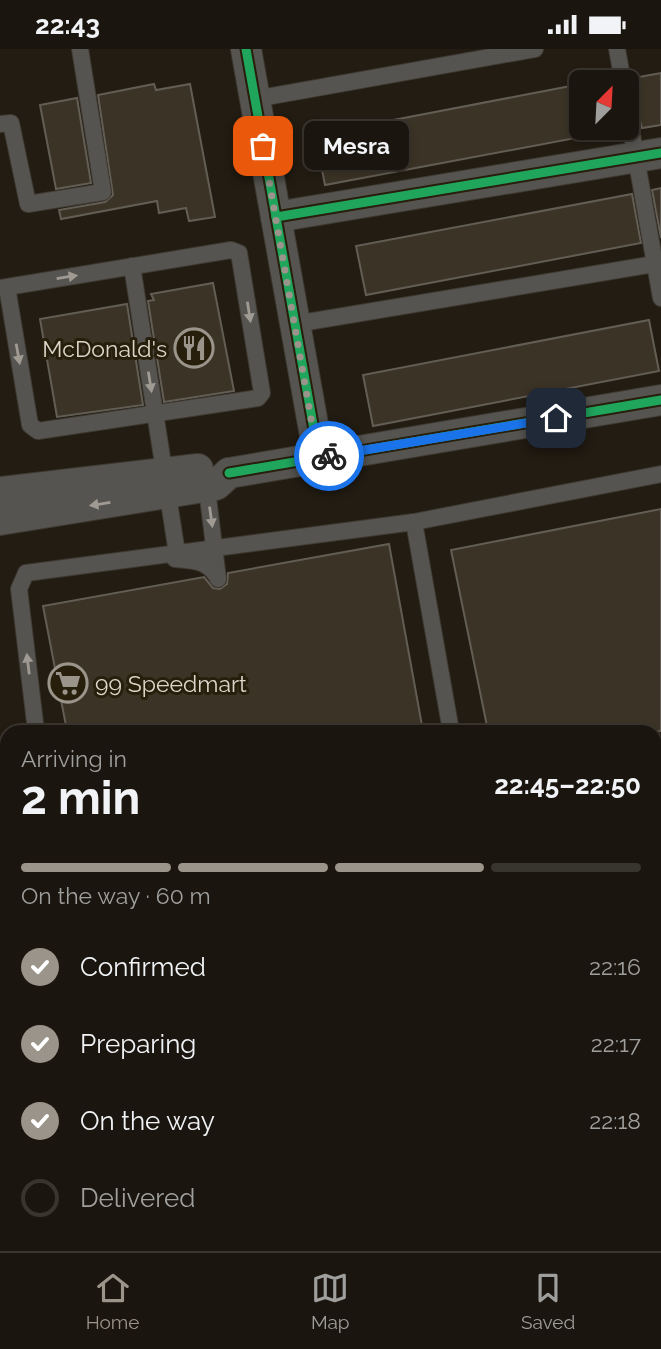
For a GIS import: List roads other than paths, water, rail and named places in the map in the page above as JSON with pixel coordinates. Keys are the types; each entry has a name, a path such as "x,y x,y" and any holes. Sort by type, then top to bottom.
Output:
{"street":[{"path":"246,49 318,458"},
{"path":"276,217 649,155"},
{"path":"0,520 166,483 661,400"},
{"path":"0,492 166,483"}],"lane":[{"path":"0,124 11,123 28,204 103,192 80,49"},
{"path":"255,99 535,49"},
{"path":"617,49 621,70"},
{"path":"639,132 649,155 661,298"},
{"path":"231,250 239,253 262,393 258,398 38,432 30,425 3,288 231,250"},
{"path":"295,324 658,263"},
{"path":"132,266 177,553"},
{"path":"35,725 19,589 26,573 414,522 661,474"},
{"path":"155,555 203,562 210,566 218,579 213,476"},
{"path":"414,522 450,725"}],"place":[{"name":"Mesra","path":"263,146"},
{"name":"McDonald's","path":"194,348"},
{"name":"99 Speedmart","path":"68,683"}]}
